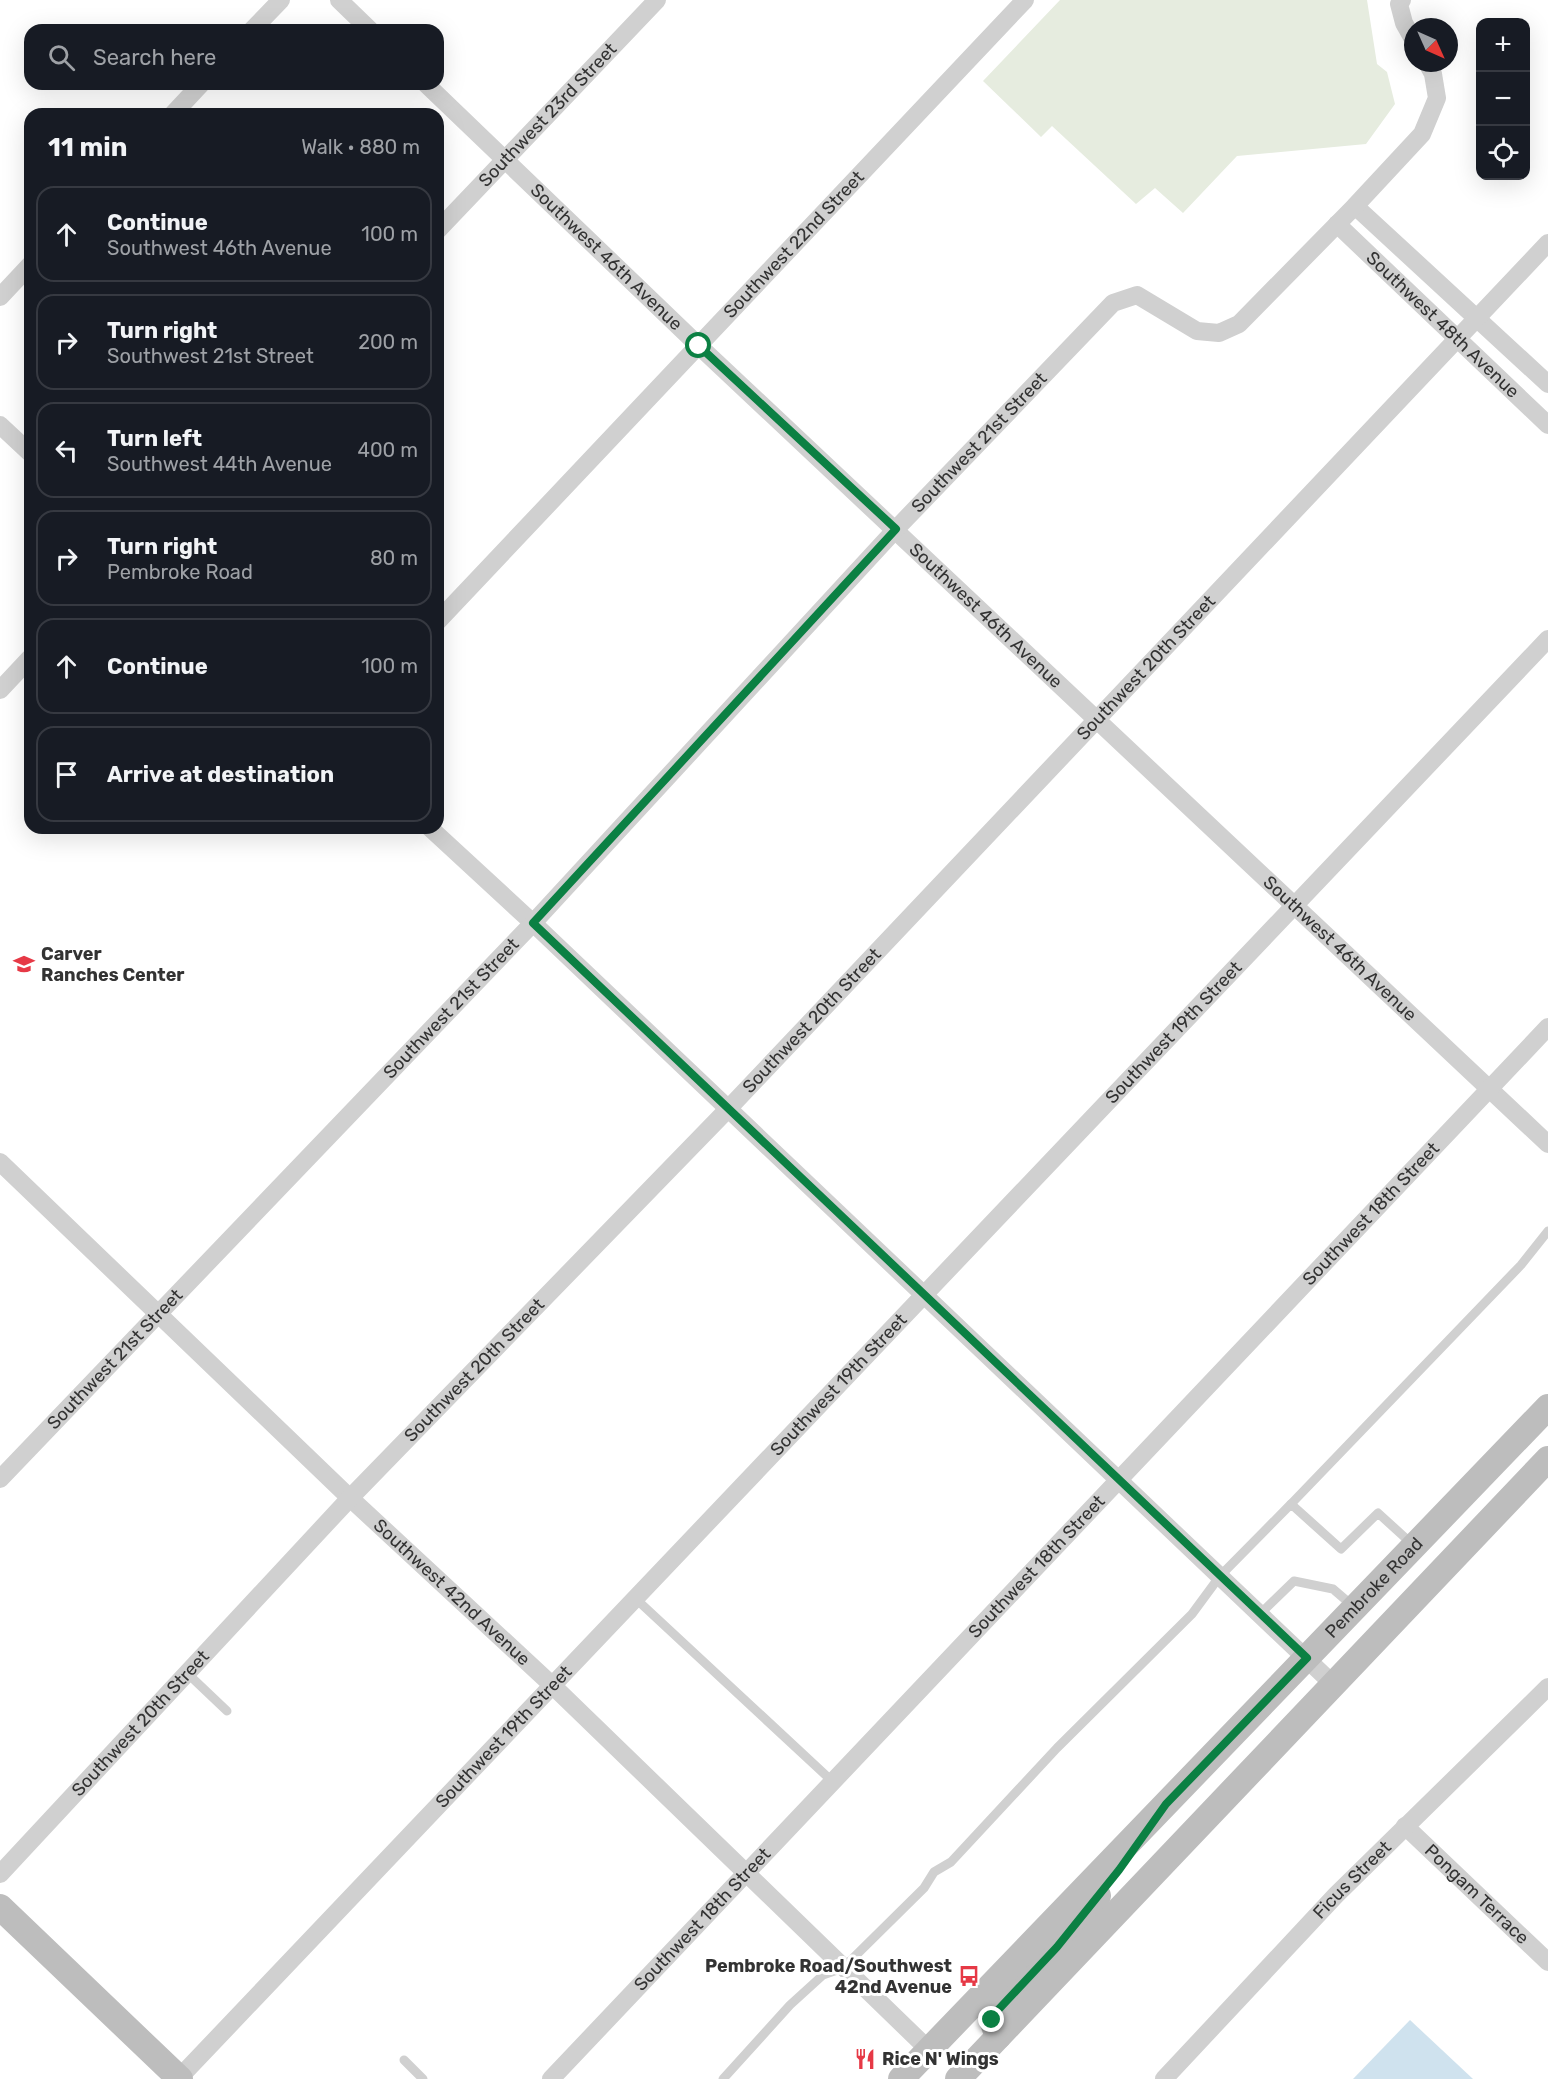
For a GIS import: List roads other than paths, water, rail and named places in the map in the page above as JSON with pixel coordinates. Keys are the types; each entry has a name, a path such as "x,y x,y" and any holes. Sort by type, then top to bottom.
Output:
{"main road":[{"name":"Pembroke Road","path":"901,2079 1548,1407"},
{"name":"Pembroke Road","path":"958,2079 1544,1462"},
{"path":"998,2037 992,2020 998,2010 1057,1947 1119,1870 1166,1804"},
{"path":"0,1907 180,2078"},
{"path":"923,2079 929,2050"}],"street":[{"path":"258,24 280,0"},
{"path":"339,0 364,24"},
{"name":"Southwest 23rd Street","path":"444,224 657,0"},
{"name":"Southwest 22nd Street","path":"444,615 1025,0"},
{"path":"1402,0 1399,4 1404,23"},
{"path":"1337,224 1422,134 1437,98 1432,72"},
{"path":"179,108 195,90"},
{"name":"Southwest 46th Avenue","path":"432,90 699,346 1548,1144"},
{"name":"Southwest 48th Avenue","path":"1355,206 1548,384"},
{"name":"Southwest 48th Avenue","path":"1337,224 1548,424"},
{"name":"Southwest 21st Street","path":"0,1479 533,923 896,529 1113,303 1137,295 1197,331 1219,333 1239,324 1337,224"},
{"name":"Southwest 20th Street","path":"0,1874 350,1498 729,1108 1548,243"},
{"path":"0,297 24,271"},
{"path":"0,425 24,447"},
{"name":"Southwest 19th Street","path":"180,2078 925,1295 1294,903 1548,639"},
{"path":"0,690 24,664"},
{"path":"437,834 729,1108 1333,1684"},
{"name":"Southwest 18th Street","path":"551,2079 1548,1028"},
{"name":"Southwest 42nd Avenue","path":"0,1162 160,1313 350,1498 553,1686 929,2050"},
{"name":"Ficus Street","path":"1164,2079 1336,1896 1548,1687"},
{"name":"Pongam Terrace","path":"1405,1826 1548,1962"}],"lane":[{"path":"723,2079 767,2029 823,1974 843,1968 924,1888 934,1872 951,1862 1057,1748 1192,1614 1220,1576 1521,1265 1548,1232"},
{"path":"1291,1504 1341,1549 1378,1513 1414,1546"},
{"path":"1260,1614 1294,1581 1333,1589 1355,1608"},
{"path":"636,1599 832,1781"},
{"path":"187,1674 227,1711"},
{"path":"405,2060 423,2079"}],"water":[{"path":"1410,2020 1473,2079 1353,2079"}],"place":[{"name":"Carver Ranches Center","path":"24,964"},
{"name":"Pembroke Road/Southwest 42nd Avenue","path":"969,1976"},
{"name":"Rice N' Wings","path":"865,2059"}]}
